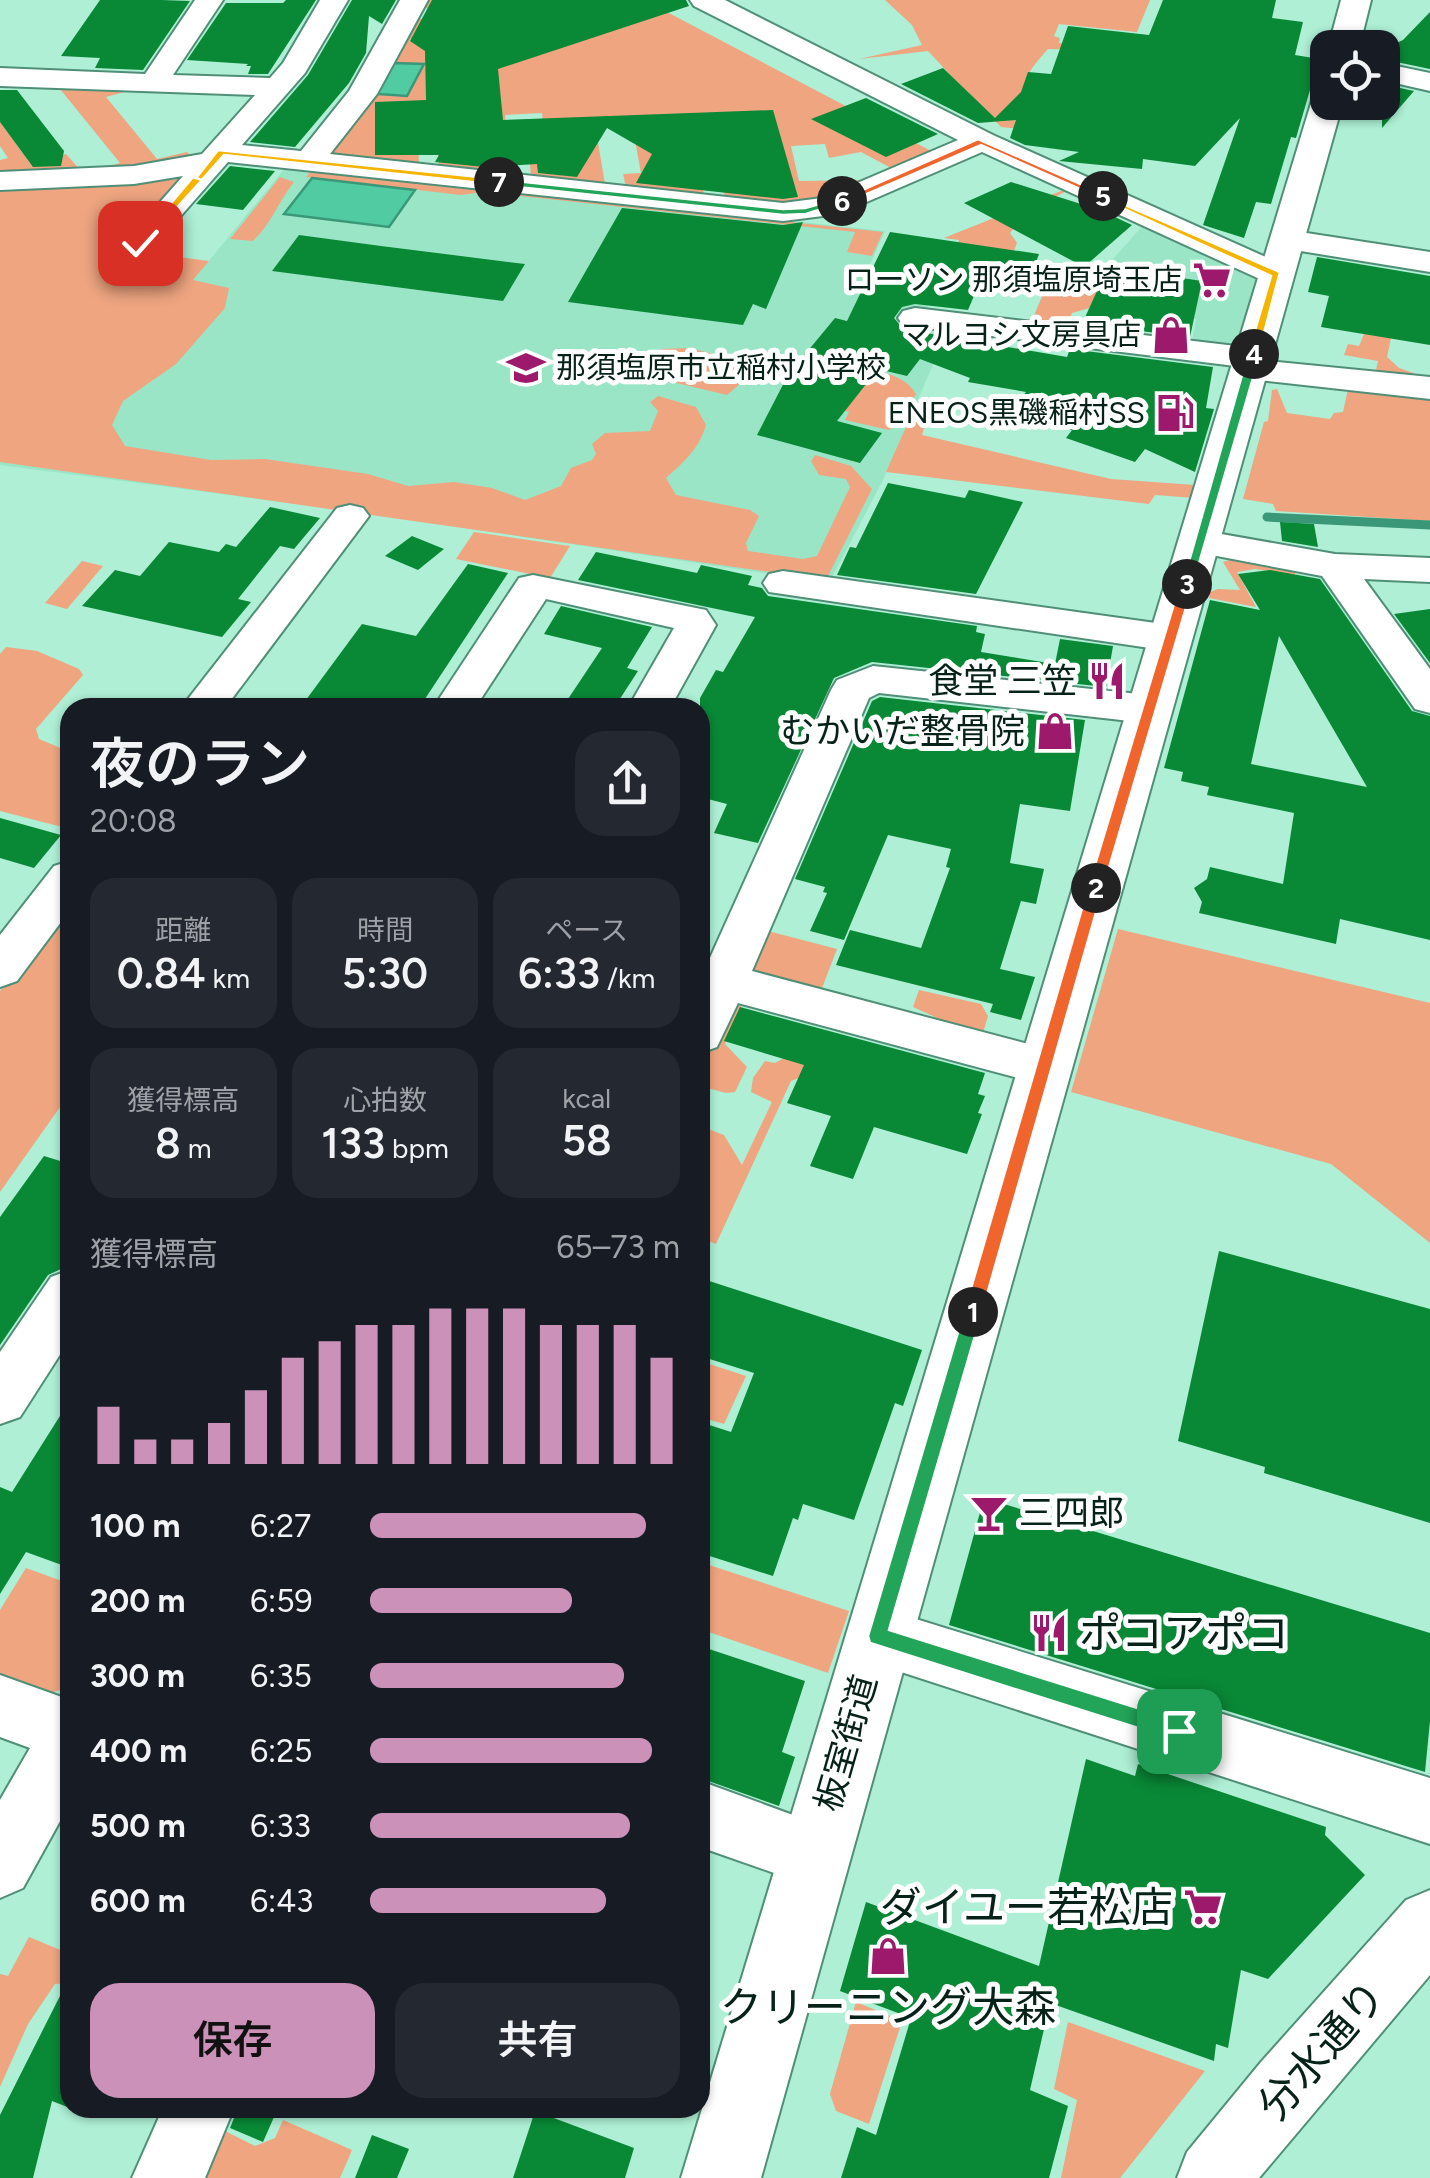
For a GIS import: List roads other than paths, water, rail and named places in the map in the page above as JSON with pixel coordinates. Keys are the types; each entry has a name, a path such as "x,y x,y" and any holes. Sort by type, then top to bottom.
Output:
{"main road":[{"path":"1348,30 1356,0"},
{"name":"板室街道","path":"721,2178 1322,120"}],"street":[{"path":"154,82 209,0"},
{"path":"140,243 296,67 334,0"},
{"path":"309,162 362,94 414,0"},
{"path":"704,0 982,141 1281,257 1430,262"},
{"path":"1400,75 1430,82"},
{"path":"0,77 278,86"},
{"path":"0,181 134,175 217,156 309,162 783,212 828,206 982,141"},
{"path":"915,318 1251,364 1364,384 1430,388"},
{"path":"210,698 350,516"},
{"path":"1199,542 1335,566 1430,570"},
{"path":"1335,566 1430,699"},
{"path":"783,583 1170,638"},
{"path":"461,698 533,588 546,587 692,619 696,625 655,698"},
{"path":"710,1014 852,690 862,683 873,679 1148,708"},
{"path":"0,968 60,890"},
{"path":"726,982 1044,1066"},
{"path":"0,1400 60,1308"},
{"path":"878,1636 1430,1811"},
{"path":"0,1706 60,1727"},
{"path":"0,1865 60,1757"},
{"path":"710,1818 814,1854"},
{"name":"分水通り","path":"1214,2178 1286,2087 1430,1924"},
{"path":"168,2178 195,2118"}],"waterway":[{"path":"1267,517 1430,525"}],"place":[{"name":"ローソン 那須塩原埼玉店","path":"1212,280"},
{"name":"マルヨシ文房具店","path":"1171,335"},
{"name":"那須塩原市立稲村小学校","path":"526,368"},
{"name":"ENEOS黒磯稲村SS","path":"1175,413"},
{"name":"食堂 三笠","path":"1107,681"},
{"name":"むかいだ整骨院","path":"1055,731"},
{"name":"三四郎","path":"989,1513"},
{"name":"ポコアポコ","path":"1049,1633"},
{"name":"ダイユー若松店","path":"1203,1907"},
{"name":"クリーニング大森","path":"888,1956"}]}
